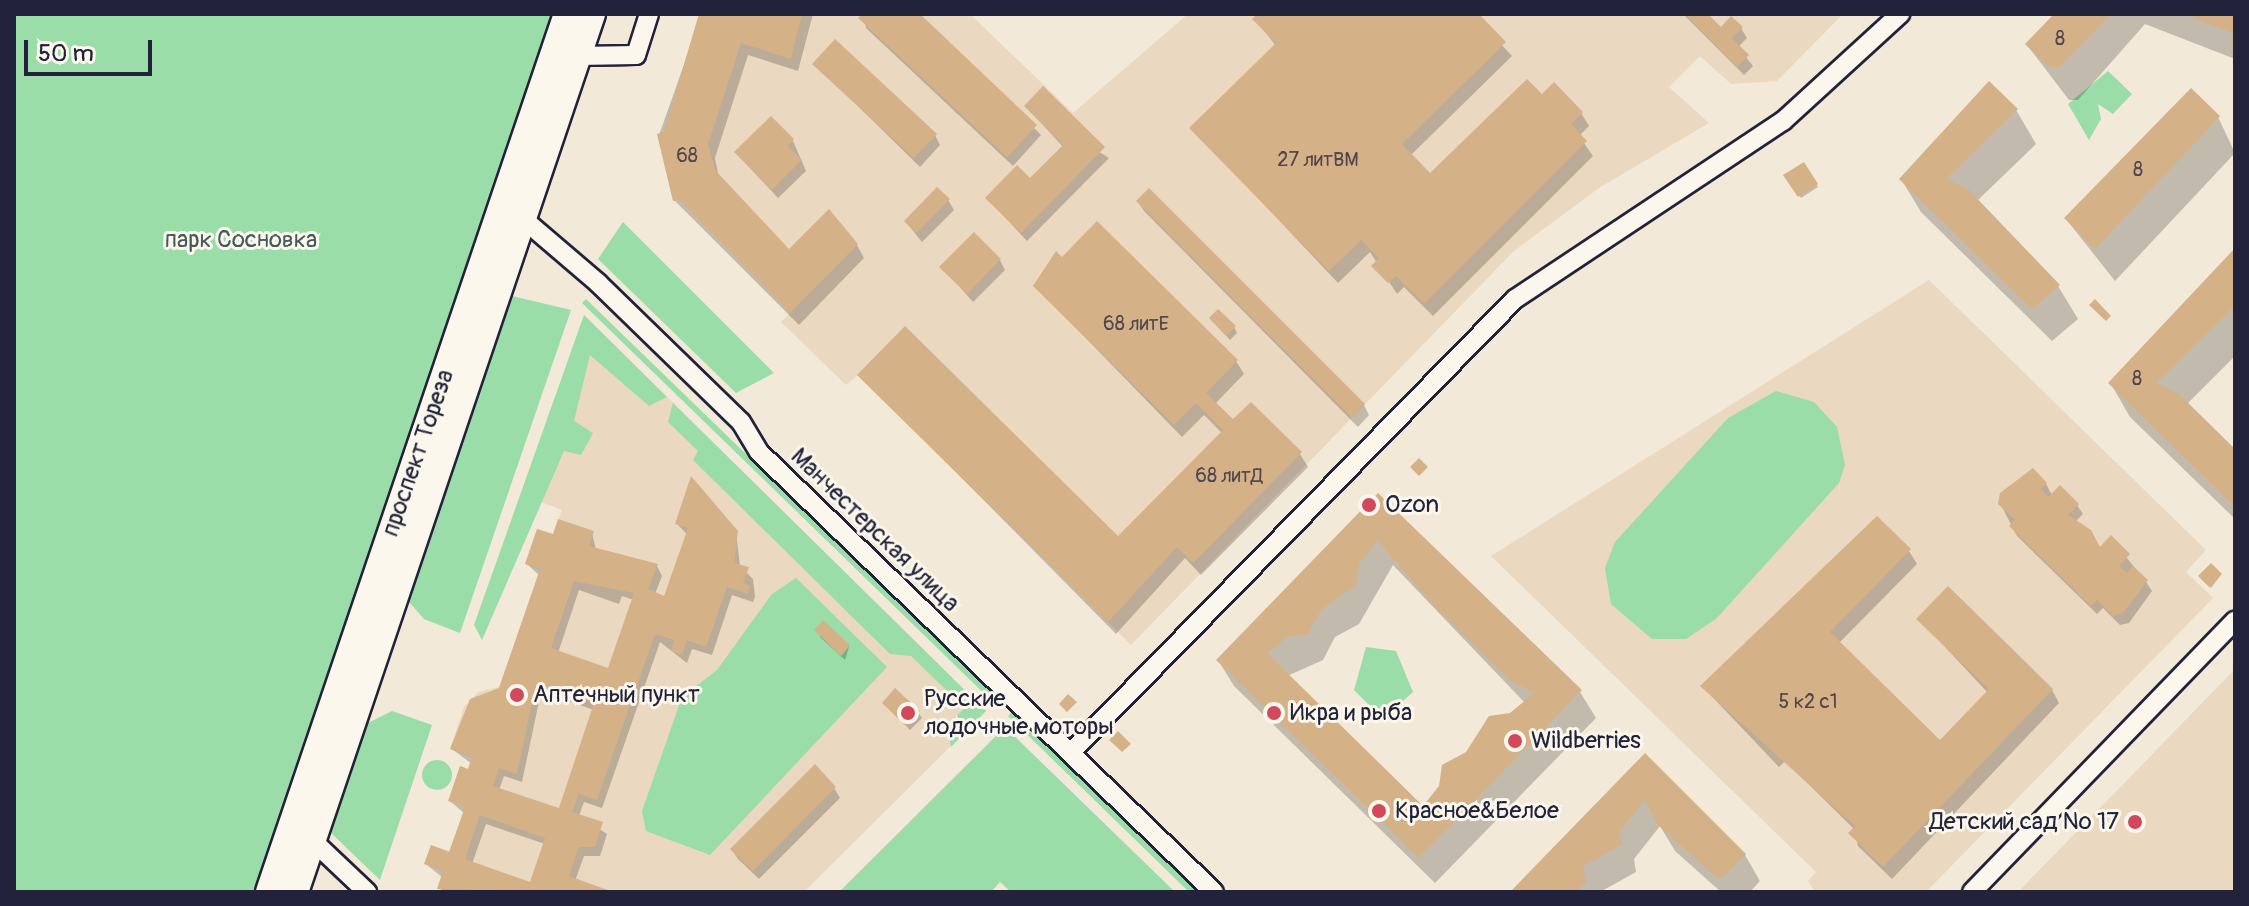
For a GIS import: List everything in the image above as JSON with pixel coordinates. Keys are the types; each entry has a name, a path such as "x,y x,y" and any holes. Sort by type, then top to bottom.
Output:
{"main road":[{"name":"проспект Тореза","path":"294,892 514,212 568,14"},
{"name":"проспект Тореза","path":"270,892 514,212 591,14"}],"street":[{"path":"577,56 636,55 649,14"},
{"path":"1070,753 1515,299 1783,121 1900,14"},
{"name":"Манчестерская улица","path":"514,212 741,422 759,452 1214,892"},
{"path":"1972,892 2235,621"},
{"path":"312,840 366,892"}],"shaded area":[{"path":"699,14 970,14 1073,113 1188,14 1843,14 1777,81 1731,84 1700,56 1669,87 1709,123 1599,188 1514,251 1131,645 858,375 846,385 781,322 790,313 760,278 680,200 673,201 657,134 664,132"},
{"path":"1929,280 2206,550 2186,572 2213,598 1926,892 1815,892 1808,881 1816,872 1491,556"},
{"path":"584,315 986,711 804,892 446,892 437,889 443,871 424,864 431,845 450,851 465,807 460,766 468,769 472,758 450,749 464,707 478,692 499,687 540,570 525,564 537,529 553,534 562,510 523,495"},
{"path":"2235,669 2235,892 2018,892 2134,773"}],"green space":[{"name":"парк Сосновка","path":"14,14 555,14 258,892 14,892"},
{"path":"2108,71 2132,94 2113,114 2098,104 2101,119 2089,140 2068,104"},
{"path":"623,222 774,373 736,393 598,259"},
{"path":"512,296 571,310 460,633 424,619 409,602"},
{"path":"586,299 1002,702 997,706 582,303"},
{"path":"584,315 667,397 649,406 590,355 574,421 593,433 581,455 564,451 482,640 474,625"},
{"path":"1776,391 1814,402 1837,427 1845,465 1839,483 1716,619 1686,639 1652,639 1611,604 1605,568 1615,542 1728,418"},
{"path":"673,403 986,711 951,747 947,725 965,708 911,656 890,654 693,460 698,451 668,422"},
{"path":"796,578 887,667 710,855 646,831 642,811 682,697 717,670 772,594"},
{"path":"1366,647 1396,651 1413,692 1383,719 1354,690"},
{"path":"392,711 432,725 380,880 330,832 368,723"},
{"path":"1013,711 1199,892 1189,892 1008,716"},
{"path":"1005,727 1175,892 1011,892 1000,882 991,892 839,892"},
{"path":"437,760 448,764 452,775 448,786 437,790 426,786 422,775 426,764"}],"building":[{"path":"699,14 802,14 791,59 741,43 708,144 715,170 789,249 829,209 858,244 790,313 680,200 673,201 657,134 664,132"},
{"path":"862,14 920,14 1037,125 1007,157 858,18"},
{"path":"1257,14 1479,14 1506,42 1402,144 1430,173 1527,79 1542,94 1554,82 1583,112 1571,124 1587,141 1424,304 1396,276 1388,283 1371,266 1379,258 1361,240 1329,271 1189,128 1276,43 1252,19"},
{"path":"1685,14 1708,14 1721,27 1731,16 1743,27 1732,38 1749,55 1737,67"},
{"path":"2054,14 2111,14 2059,67 2048,67 2025,44"},
{"path":"2194,14 2235,14 2235,34 2193,18"},
{"path":"835,39 937,134 914,158 812,64"},
{"path":"1989,81 2018,109 1946,179 1968,189 2060,285 2032,309 1899,179"},
{"path":"1043,86 1105,147 1021,233 985,198 1017,165 1030,178 1063,145 1024,106"},
{"path":"2191,88 2220,116 2095,249 2064,218"},
{"path":"771,116 794,139 788,146 802,160 772,190 734,152"},
{"path":"1804,162 1818,184 1798,197 1783,175"},
{"path":"937,187 950,199 916,233 904,221"},
{"path":"1149,188 1365,404 1352,418 1136,201"},
{"path":"1097,221 1238,360 1206,393 1233,419 1251,402 1302,452 1193,563 1177,547 1108,622 857,375 905,326 1118,536 1223,430 1196,403 1174,425 1033,286 1056,251 1062,257"},
{"path":"974,232 1001,259 967,294 939,267"},
{"path":"2235,248 2235,306 2156,383 2178,393 2235,449 2235,507 2108,383"},
{"path":"2095,299 2111,316 2106,321 2089,305"},
{"path":"1218,309 1236,326 1226,336 1209,318"},
{"path":"1419,458 1428,467 1419,476 1410,467"},
{"path":"2033,468 2047,483 2041,489 2048,497 2060,485 2079,504 2068,515 2091,530 2100,547 2111,535 2130,554 2119,566 2127,573 2133,566 2148,580 2123,613 2113,616 2097,600 2091,606 2009,526 2015,520 1998,504 2000,493"},
{"path":"691,476 738,531 734,563 749,567 743,583 750,586 748,594 727,587 706,647 687,640 682,655 671,651 674,640 655,634 597,800 579,794 572,812 603,822 595,847 579,847 569,876 613,892 437,889 443,871 424,864 431,845 449,852 465,807 448,801 460,766 468,769 472,757 450,749 470,699 499,688 540,569 525,564 537,529 553,534 558,519 594,531 589,546 658,564 648,589 664,596 688,528 675,524","holes":["574,581 634,593 608,668 551,648","536,684 594,703 559,808 493,786 499,768 517,774","480,815 545,838 530,882 465,859"]},
{"path":"1378,493 1582,690 1419,858 1216,660","holes":["1377,540 1436,608 1511,681 1534,693 1510,713 1489,716 1466,752 1442,765 1439,786 1423,806 1267,653 1287,637 1308,634 1321,610 1356,585 1359,564"]},
{"path":"1877,516 1911,549 1830,632 1940,740 1989,689 1916,619 1948,586 2053,689 1883,867 1848,833 1855,826 1700,686"},
{"path":"2211,563 2222,574 2209,587 2198,576"},
{"path":"823,620 850,645 841,656 814,630"},
{"path":"895,688 920,711 906,726 882,703"},
{"path":"1068,694 1077,702 1067,712 1059,704"},
{"path":"1118,731 1131,744 1122,752 1109,740"},
{"path":"1645,753 1746,854 1722,878 1715,876 1657,824 1645,800 1619,831 1622,845 1583,866 1586,882 1576,892 1510,892"},
{"path":"815,764 836,787 753,871 730,849"}],"place":[{"name":"Ozon","path":"1369,505"},
{"name":"Аптечный пункт","path":"517,695"},
{"name":"Русские лодочные моторы","path":"908,713"},
{"name":"Икра и рыба","path":"1274,713"},
{"name":"Wildberries","path":"1515,741"},
{"name":"Красное&Белое","path":"1379,811"},
{"name":"Детский сад № 17","path":"2135,822"}]}
